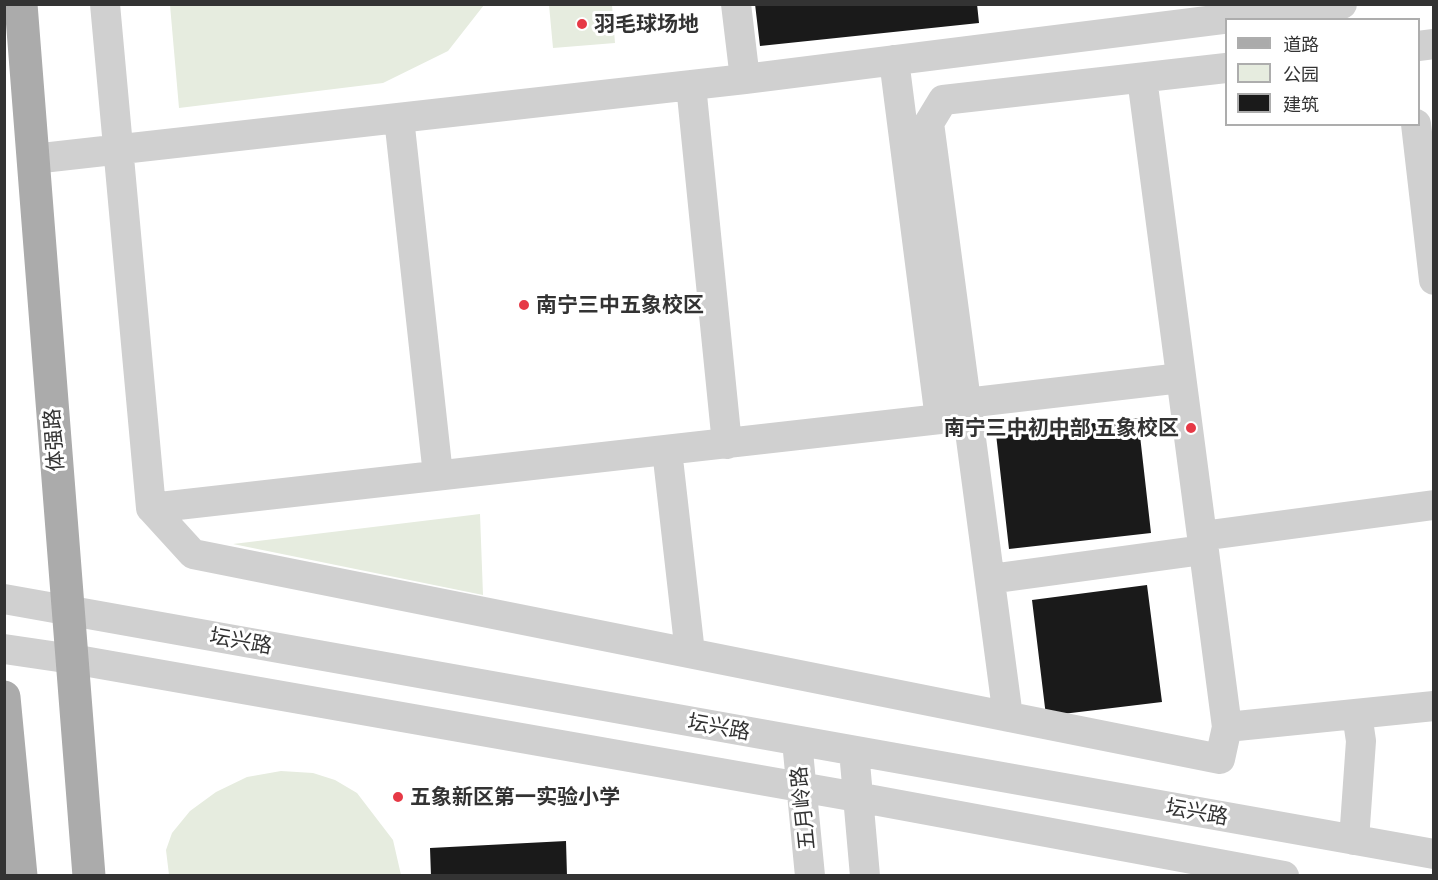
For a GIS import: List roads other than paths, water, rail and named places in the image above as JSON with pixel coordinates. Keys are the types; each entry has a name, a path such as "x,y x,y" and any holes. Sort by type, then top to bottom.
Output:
{"main road":[{"name":"体强路","path":"21,4 89,876"},
{"path":"4,697 21,876"}],"street":[{"path":"105,4 151,508 193,554 1220,759 1227,727 1142,78"},
{"path":"736,4 745,79"},
{"path":"1230,18 1342,4"},
{"path":"33,159 745,79 1225,19"},
{"path":"151,508 940,419 894,60"},
{"path":"1008,717 929,123 943,100 1225,68"},
{"path":"691,85 727,444"},
{"path":"399,118 438,475"},
{"path":"1416,126 1434,280"},
{"path":"966,403 1181,378"},
{"path":"667,450 690,653"},
{"path":"990,579 1434,505"},
{"name":"坛兴路","path":"4,599 1434,855"},
{"path":"4,649 72,658 857,797 1284,876"},
{"path":"1227,727 1434,706"},
{"path":"1354,840 1361,741 1357,714"},
{"name":"五月岭路","path":"797,741 810,876"},
{"path":"854,751 866,876"}],"place":[{"name":"羽毛球场地","path":"582,24"},
{"name":"南宁三中五象校区","path":"524,305"},
{"name":"南宁三中初中部 五象校区","path":"1191,428"},
{"name":"五象新区第一实验小学","path":"398,797"}]}
